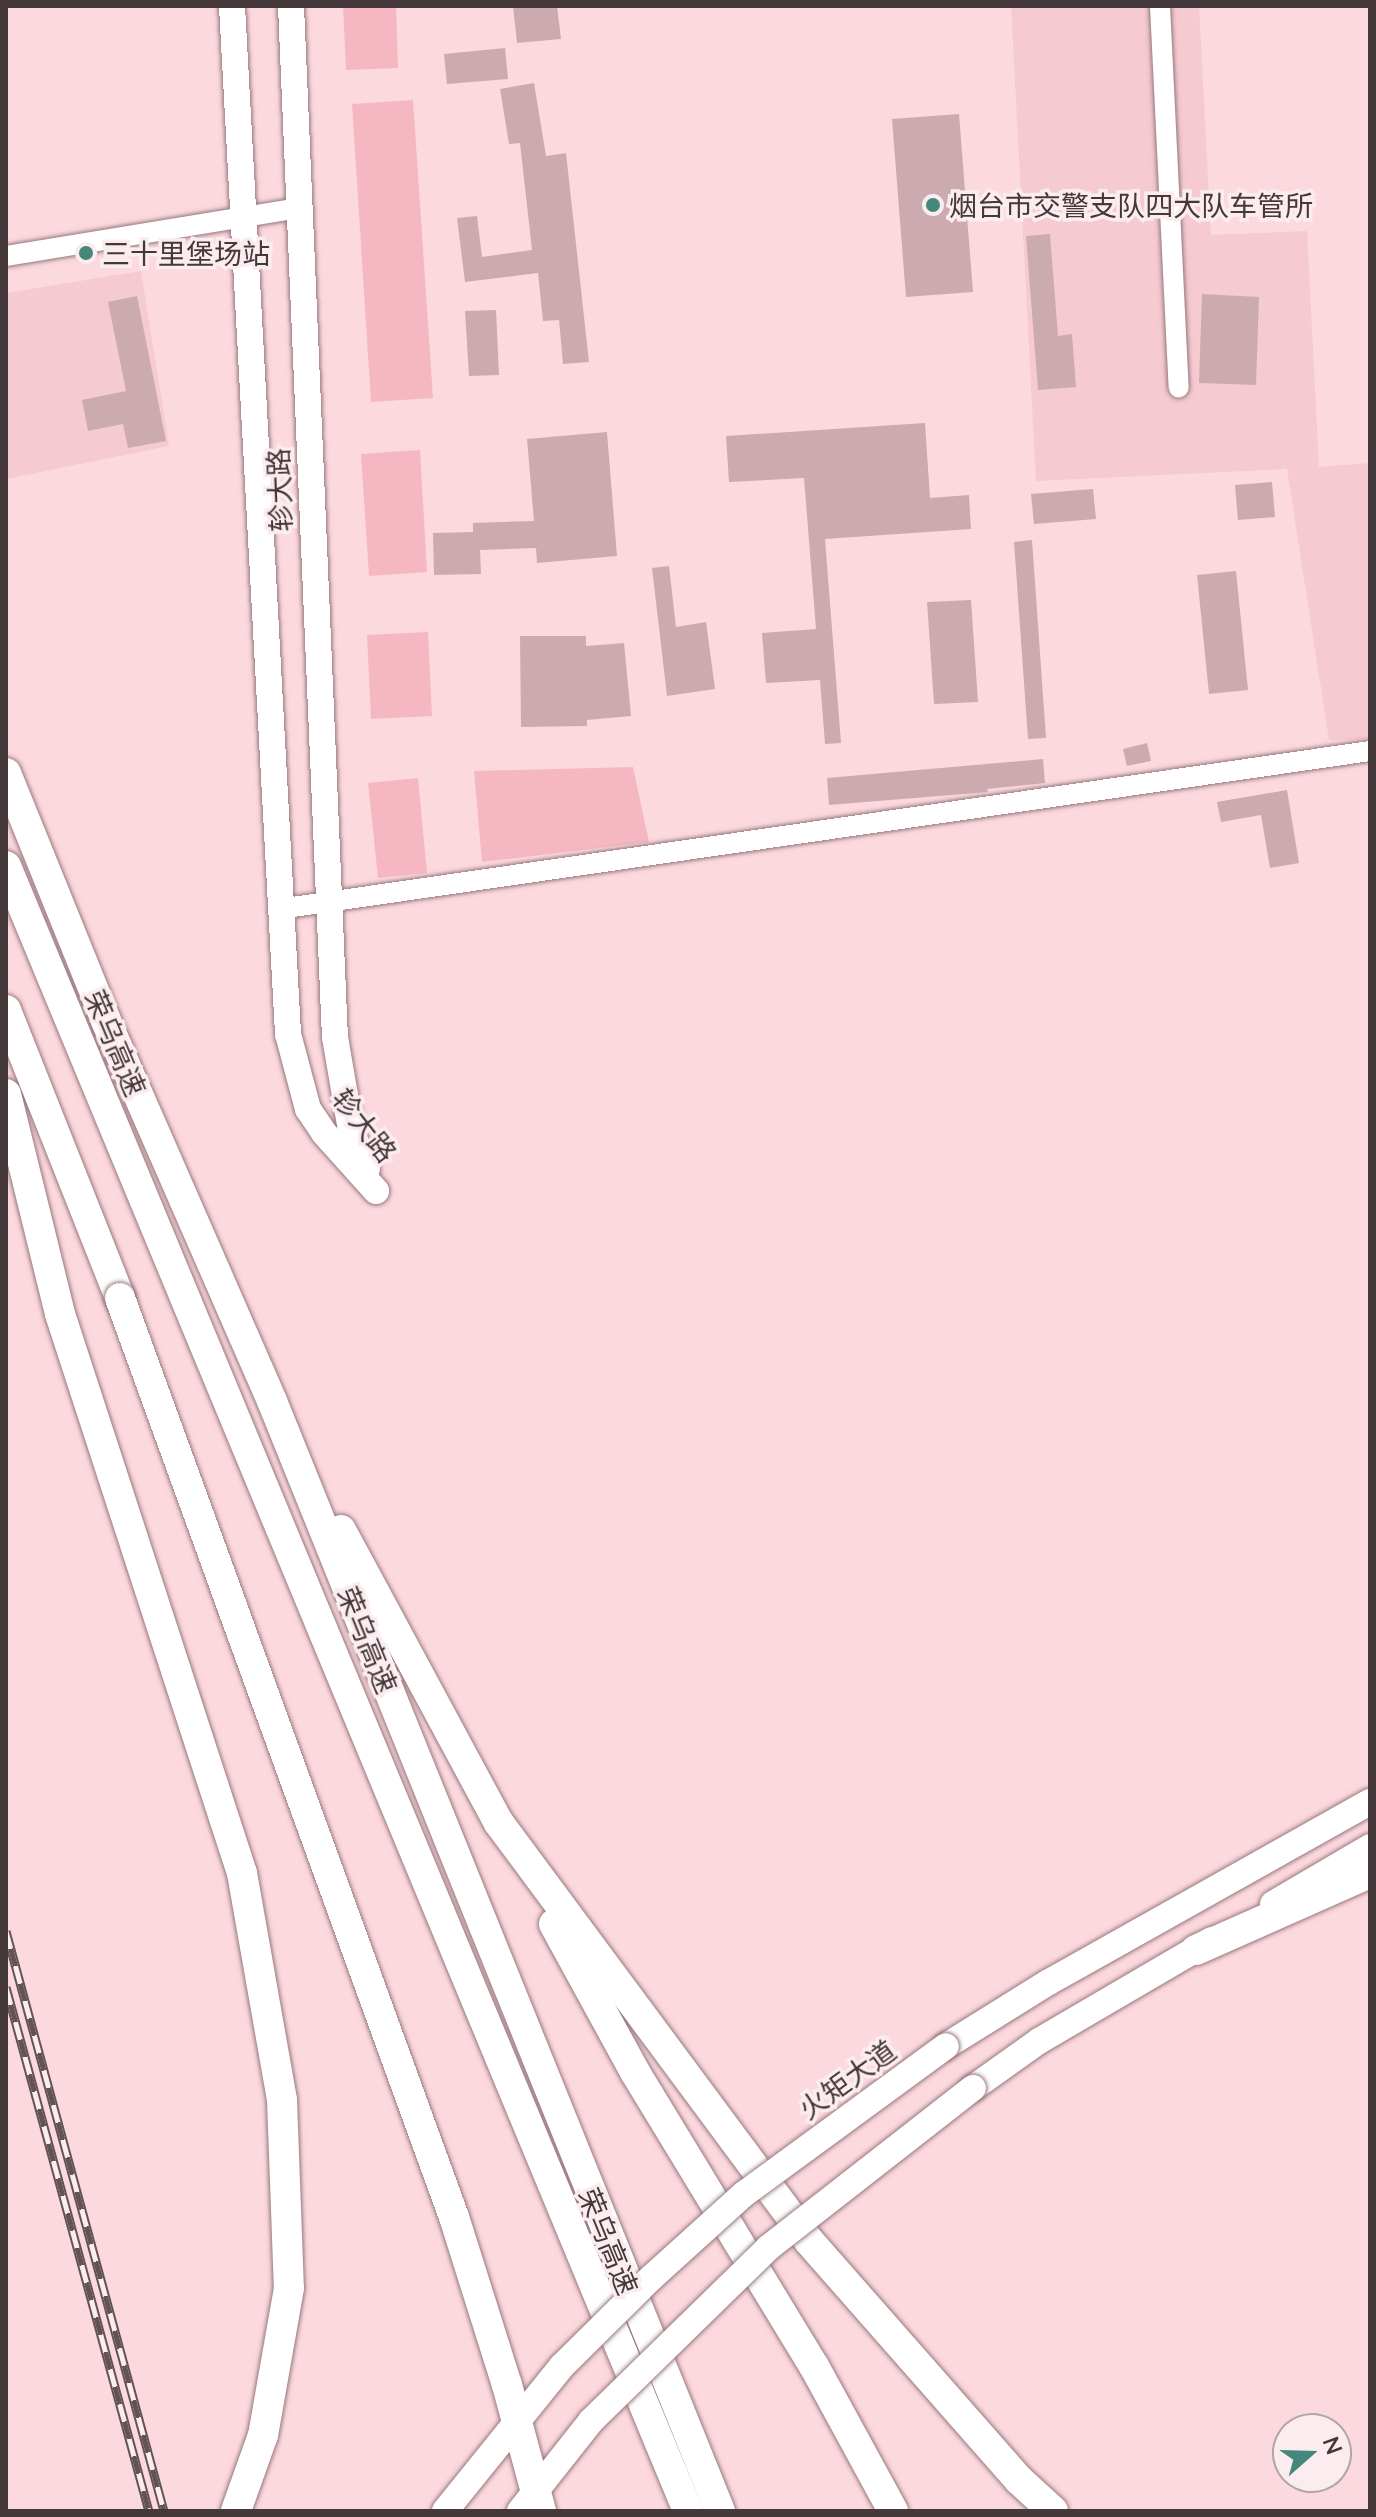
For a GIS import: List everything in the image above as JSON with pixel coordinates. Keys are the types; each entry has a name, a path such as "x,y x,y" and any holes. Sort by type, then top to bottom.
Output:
{"highway":[{"name":"荣乌高速","path":"6,773 106,1021 272,1401 720,2511"},
{"name":"荣乌高速","path":"6,866 688,2511"},
{"path":"6,1010 120,1298 454,2217 507,2385 541,2511"},
{"path":"6,1094 60,1314 242,1873 282,2100 289,2288 263,2435 236,2511"},
{"path":"272,1401 635,2072 814,2366 893,2511"},
{"path":"499,1823 809,2241 1019,2480 1053,2511"},
{"path":"1196,1950 1370,1873"}],"main road":[{"name":"轸大路","path":"232,6 288,1034 299,1085 308,1109 324,1133 376,1191 351,1131 340,1081 328,903 291,6"},
{"name":"火矩大道","path":"445,2511 562,2366 651,2278 744,2194 946,2046 1021,2000 1370,1802"},
{"path":"520,2511 591,2421 768,2248 973,2088 1039,2041 1370,1847"}],"street":[{"path":"1160,6 1179,388"},
{"path":"6,256 244,214 299,208"},
{"path":"279,909 1370,751"}],"shaded area":[{"path":"343,6 396,6 398,68 346,70"},
{"path":"1011,6 1199,6 1211,235 1307,231 1319,467 1370,463 1370,739 1329,740 1287,469 1036,481"},
{"path":"413,100 433,398 371,402 352,104"},
{"path":"141,271 169,446 6,479 6,293"},
{"path":"420,450 427,572 369,576 361,454"},
{"path":"428,632 432,716 371,719 367,635"},
{"path":"633,767 649,842 482,862 474,771"},
{"path":"418,778 427,873 378,878 368,783"}],"building":[{"path":"513,6 557,6 561,39 517,43"},
{"path":"505,48 508,79 447,84 444,54"},
{"path":"534,83 546,156 566,153 589,362 563,364 559,320 543,321 538,273 465,282 457,218 477,216 482,257 532,250 520,143 509,144 500,89"},
{"name":"烟台市交警支队四大队车管所","path":"959,114 973,292 906,297 892,119"},
{"path":"1050,234 1058,336 1072,334 1076,387 1038,390 1026,236"},
{"path":"1202,294 1259,297 1256,385 1199,383"},
{"path":"137,296 166,441 128,448 123,424 88,431 82,400 126,391 108,302"},
{"path":"496,310 499,375 469,376 465,311"},
{"path":"925,423 930,498 969,495 971,529 825,539 841,743 825,744 820,680 766,683 762,633 816,629 804,478 729,482 726,436"},
{"path":"607,432 617,556 537,563 536,548 480,550 481,574 434,575 433,533 473,532 473,523 534,521 527,439"},
{"path":"1272,482 1275,517 1238,520 1235,485"},
{"path":"1093,489 1096,519 1034,524 1031,494"},
{"path":"1032,540 1046,738 1028,739 1014,542"},
{"path":"669,566 676,627 706,622 715,689 667,696 652,568"},
{"path":"1236,571 1248,690 1209,694 1197,575"},
{"path":"971,600 978,702 934,704 927,602"},
{"path":"520,636 586,636 586,646 624,643 631,716 587,720 587,726 521,727"},
{"path":"1147,743 1151,761 1127,766 1123,749"},
{"path":"1043,759 1045,783 987,789 988,792 829,805 827,778"},
{"path":"1287,790 1299,863 1270,868 1261,815 1221,822 1217,802"}],"railway":[{"path":"6,1931 164,2511"},
{"path":"6,1987 149,2511"}],"place":[{"name":"烟台市交警支队四大队车管所","path":"933,205"},
{"name":"三十里堡场站","path":"86,253"}]}
